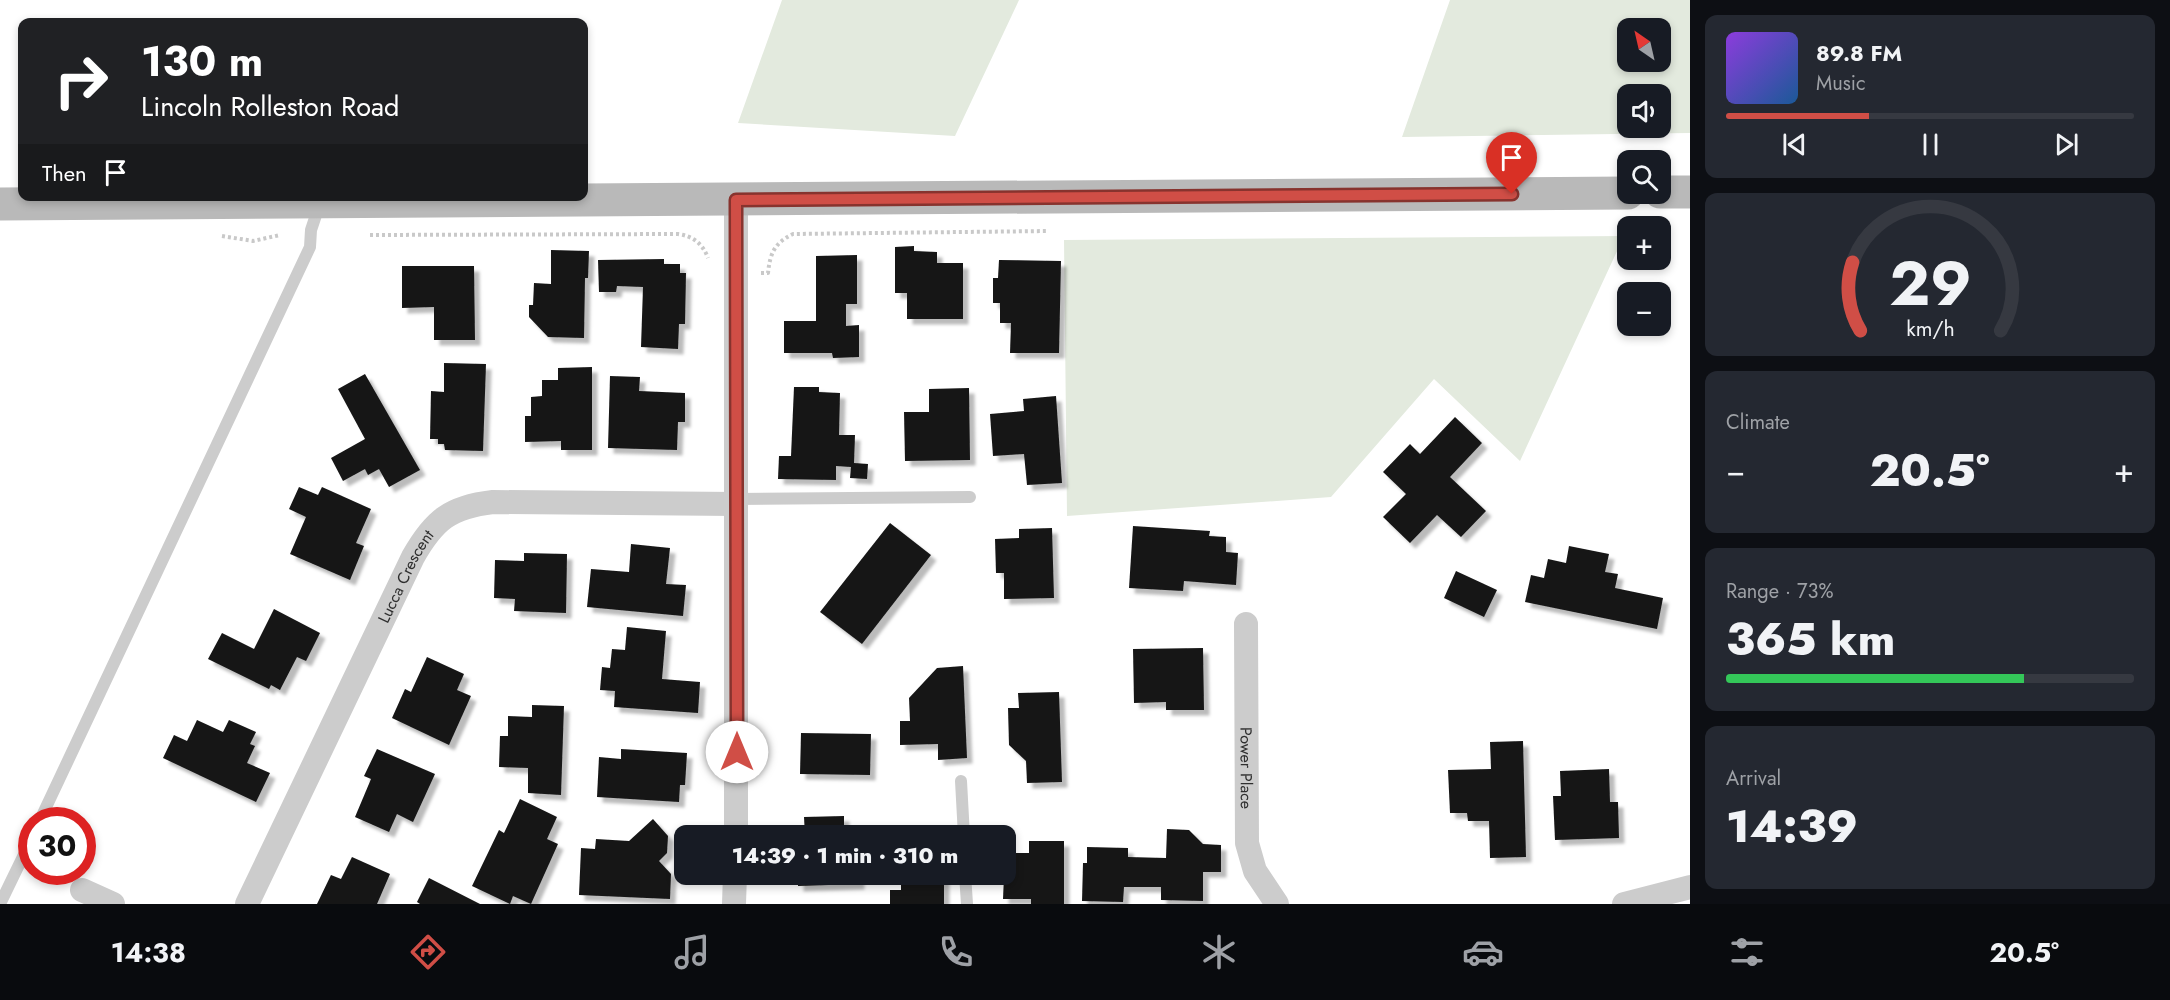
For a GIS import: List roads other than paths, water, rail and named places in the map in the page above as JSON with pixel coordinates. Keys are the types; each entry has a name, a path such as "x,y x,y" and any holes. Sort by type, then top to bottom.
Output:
{"main road":[{"path":"1671,192 1690,192"},
{"path":"588,201 1617,193"},
{"path":"0,204 528,201"}],"street":[{"path":"736,200 736,825"},
{"name":"Lucca Crescent","path":"247,904 413,557 432,526 470,505 493,502 736,501"},
{"name":"Power Place","path":"1246,624 1247,843 1255,871 1277,904"},
{"path":"734,904 735,885"},
{"path":"1624,904 1690,887"},
{"path":"82,890 113,904"}],"lane":[{"path":"46,807 310,247 311,230 321,202"},
{"path":"736,501 970,497"},
{"path":"961,781 963,825"},
{"path":"0,904 18,867"},
{"path":"966,885 967,904"}]}
